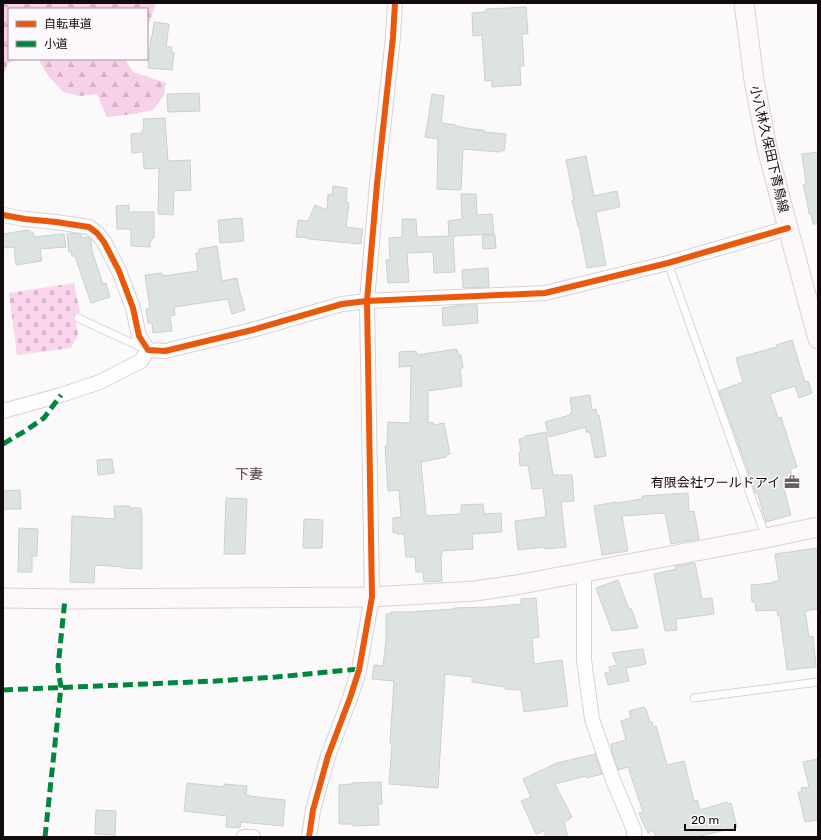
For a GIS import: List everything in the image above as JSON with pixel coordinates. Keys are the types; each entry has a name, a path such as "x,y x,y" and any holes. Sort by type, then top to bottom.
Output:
{"street":[{"path":"309,837 313,810 328,756 359,670 372,597 367,301 395,3"},
{"name":"小八林久保田下青鳥線","path":"744,3 754,80 767,148 818,339"},
{"path":"3,215 89,227 97,233 104,242 120,271 139,336 148,350"},
{"path":"148,350 165,351 252,330 342,304 367,301 545,293 668,264 788,228"},
{"path":"3,411 61,395 100,382 141,361 148,350"},
{"path":"3,598 372,597 476,591 516,585 818,527"},
{"path":"584,572 584,660 592,719 613,780 634,830 634,837"},
{"path":"244,837 253,837"}],"lane":[{"path":"668,264 766,538"},
{"path":"78,318 148,350"},
{"path":"694,698 818,682"}],"green space":[{"path":"3,3 156,3 148,27 148,8 8,8 8,60 16,60 8,63 3,77"},
{"path":"39,60 126,60 133,72 166,83 164,95 153,110 107,117 97,94 80,96 63,92 47,74"},
{"path":"74,283 80,313 75,314 78,335 71,348 17,355 9,293"}],"building":[{"path":"526,7 528,34 522,34 524,66 520,66 521,85 492,87 492,80 485,81 482,35 473,36 472,13 486,12 486,9"},
{"path":"154,22 169,24 166,47 172,47 171,52 174,52 172,70 148,68"},
{"path":"199,93 200,111 168,112 167,94"},
{"path":"432,94 444,96 441,123 484,130 484,132 506,134 504,151 463,149 461,190 437,189 438,139 425,137"},
{"path":"165,118 168,161 190,160 191,190 174,191 173,215 158,214 159,168 144,169 143,152 132,153 131,134 142,133 142,130 144,130 143,119"},
{"path":"818,152 818,224 813,224 811,214 809,214 803,185 806,184 802,154"},
{"path":"586,156 594,196 617,191 620,207 596,212 606,265 587,268 579,226 572,200 574,200 566,160"},
{"path":"333,186 347,188 346,202 349,203 346,227 363,229 361,244 296,237 298,220 308,221 315,205 327,210 328,194 332,195"},
{"path":"461,194 476,194 477,215 492,214 494,234 453,236 455,272 434,273 433,252 407,253 409,282 388,283 386,260 390,260 389,238 402,237 402,219 416,219 417,237 449,236 448,221 462,219"},
{"path":"129,205 129,212 154,212 154,238 150,241 150,247 131,246 131,229 117,229 116,206"},
{"path":"242,218 244,241 220,243 218,220"},
{"path":"29,230 30,232 33,232 34,237 64,234 66,247 40,249 42,261 16,265 14,247 3,248 3,234"},
{"path":"67,234 81,234 81,238 88,237 91,239 92,251 103,284 106,283 110,297 91,303 75,256 72,256 71,251 69,252"},
{"path":"495,235 496,248 483,249 482,236"},
{"path":"217,246 222,281 237,278 245,310 232,314 228,299 174,307 175,315 170,316 172,331 153,333 152,323 148,323 146,309 150,308 145,275 162,273 163,276 198,271 196,253 199,253 199,249"},
{"path":"488,268 489,287 463,288 462,270"},
{"path":"477,305 478,323 443,326 442,308"},
{"path":"792,340 805,382 808,381 812,393 799,398 795,386 770,394 778,418 781,417 797,467 790,469 793,478 782,482 791,515 766,522 757,492 755,493 719,391 743,382 736,358 777,347 776,345"},
{"path":"457,349 458,355 461,355 463,368 460,368 462,386 428,391 428,423 433,422 434,425 444,423 450,454 446,455 446,457 421,462 426,516 461,514 461,505 483,504 484,514 501,513 502,532 472,534 473,549 442,551 442,581 424,582 423,572 416,572 415,557 406,557 404,534 397,534 397,532 393,533 393,518 401,517 399,490 388,491 385,446 387,446 388,422 410,423 411,366 399,367 399,352 416,351 417,355"},
{"path":"590,395 592,410 596,409 597,415 599,415 606,456 595,458 590,432 586,432 586,427 549,437 545,422 570,415 570,413 572,413 570,398"},
{"path":"546,432 553,475 572,475 574,501 561,502 566,547 545,549 545,547 518,550 515,521 546,517 543,488 532,489 528,465 520,466 519,452 521,452 519,439 525,438 525,436"},
{"path":"112,459 114,473 98,475 97,460"},
{"path":"20,490 21,509 3,509 3,491"},
{"path":"688,493 689,512 694,511 699,539 671,544 665,513 622,516 628,551 602,555 594,506 642,499 642,496"},
{"path":"226,498 247,499 245,554 224,554"},
{"path":"114,506 141,508 142,569 95,565 94,583 70,582 72,516 115,519"},
{"path":"304,519 323,520 322,548 303,548"},
{"path":"19,528 38,529 37,556 32,556 32,572 18,572"},
{"path":"818,548 818,609 805,611 809,637 813,636 816,667 787,670 780,616 778,616 777,610 756,611 755,602 752,602 751,585 779,581 775,554"},
{"path":"695,563 702,599 712,598 714,614 676,619 677,630 665,631 654,574 676,569 675,566"},
{"path":"618,580 629,609 631,608 638,628 612,631 596,588"},
{"path":"536,598 539,637 532,638 534,664 562,660 568,706 524,712 521,690 505,689 505,687 472,682 472,677 445,674 438,788 389,784 394,681 372,679 374,665 383,666 386,641 386,614 391,614 391,612 521,604 521,599"},
{"path":"643,649 646,664 626,668 629,681 608,685 605,673 610,672 609,667 617,665 612,653"},
{"path":"644,707 653,727 656,726 667,765 684,761 694,801 697,800 700,810 727,802 728,804 731,803 737,827 697,837 656,837 653,830 648,833 639,813 643,812 628,767 618,770 611,749 611,744 626,740 621,721 631,718 629,711"},
{"path":"595,754 602,774 587,778 586,776 555,784 572,817 564,822 568,837 546,837 544,831 536,834 521,801 531,797 523,779 557,763"},
{"path":"818,759 818,820 805,822 798,792 802,792 801,788 809,787 803,762"},
{"path":"381,782 382,804 378,804 379,825 353,826 353,824 339,824 339,785"},
{"path":"187,783 224,787 224,784 247,786 246,795 285,800 283,826 241,822 240,828 226,827 227,816 184,811"},
{"path":"96,810 116,811 115,835 95,834"}],"marked path":[{"path":"3,444 44,418 61,395"},
{"path":"45,837 61,687 58,667 65,599"},
{"path":"3,690 216,681 359,669"}],"cycle path":[{"path":"309,837 313,810 328,756 359,670 372,597 367,301 395,3"},
{"path":"3,215 89,227 97,233 104,242 119,271 133,308 139,336 148,350 165,351 252,330 342,304 367,301 545,293 668,263 788,228"}],"place":[{"name":"有限会社ワールドアイ","path":"792,482"}],"district":[{"name":"下妻","path":"249,474"}]}
